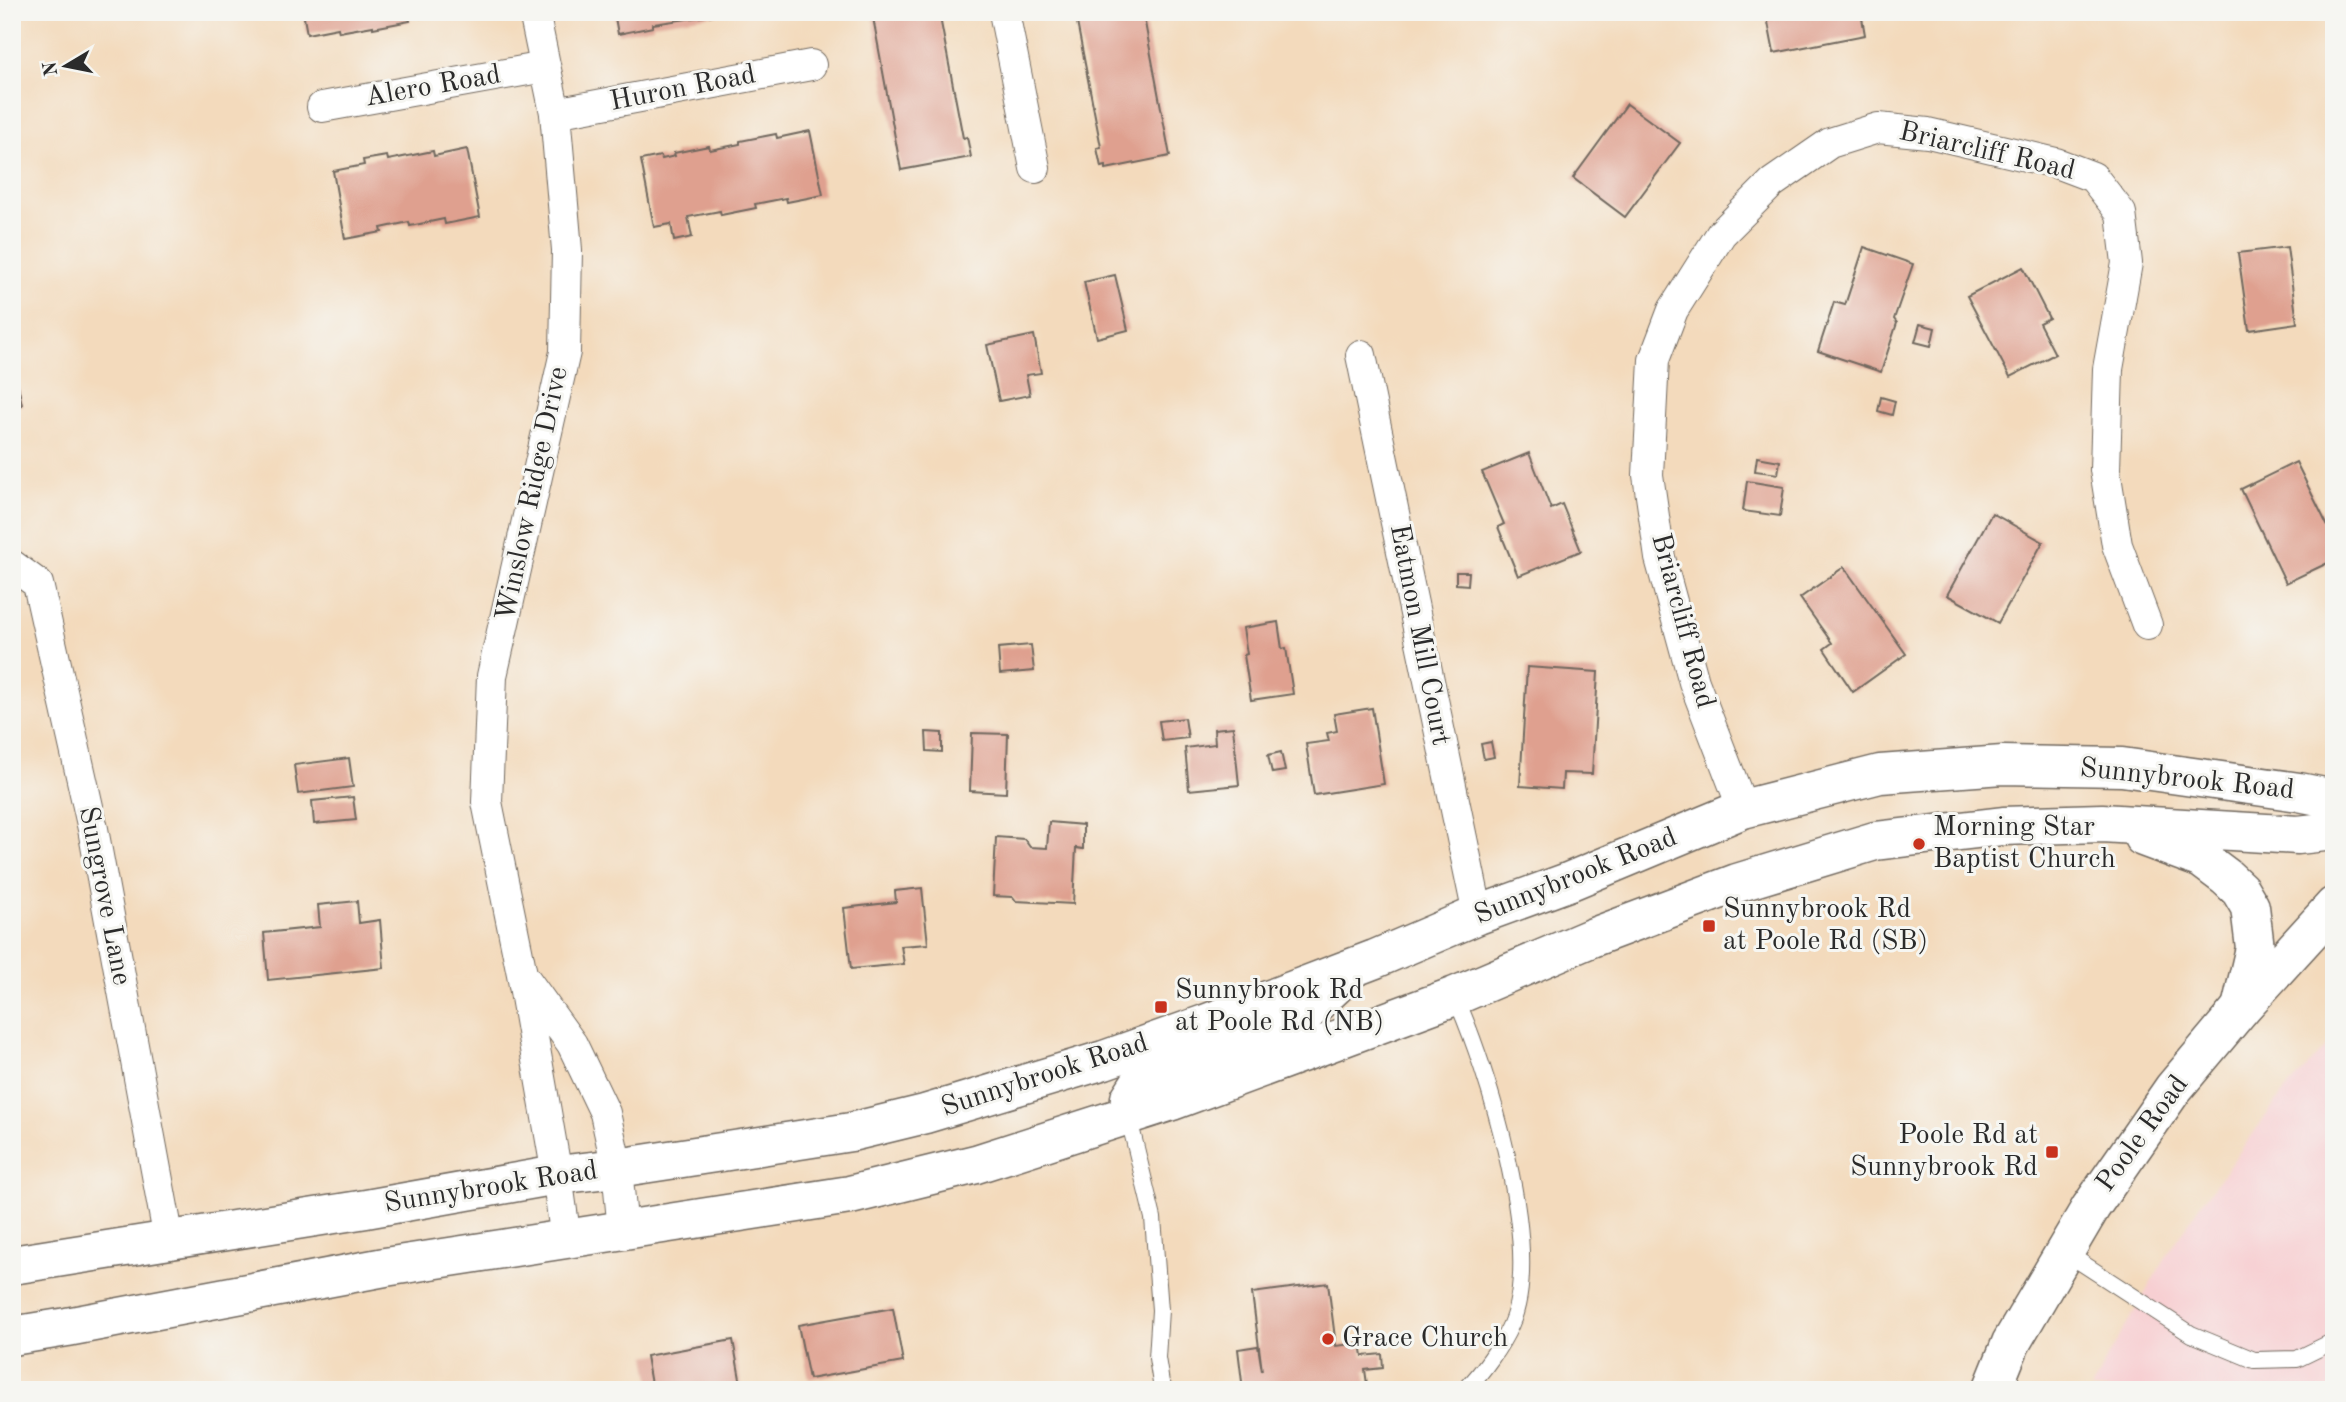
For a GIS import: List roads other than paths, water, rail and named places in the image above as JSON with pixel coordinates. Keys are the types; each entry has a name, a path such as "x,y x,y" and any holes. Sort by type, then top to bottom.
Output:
{"main road":[{"name":"Sunnybrook Road","path":"12,1265 557,1175 851,1132 925,1114 1104,1060 1356,966 1478,915 1568,883 1743,809 1880,774 2003,765 2122,767 2334,799"},
{"name":"Sunnybrook Road","path":"12,1336 371,1269 849,1195 975,1164 1172,1101 1455,996 1591,938 1701,897 1875,841 2003,826 2102,823 2298,835 2334,831"},
{"path":"2102,823 2202,859 2240,890 2250,907 2255,948 2241,1007"},
{"name":"Poole Road","path":"1992,1390 2011,1343 2091,1206 2173,1089 2241,1007 2334,906"},
{"path":"1128,1115 1130,1098 1139,1084 1155,1075 1293,1025 1356,966"}],"street":[{"name":"Winslow Ridge Drive","path":"534,12 555,113 567,250 565,352 492,676 488,802 522,974 566,1240"},
{"path":"1004,12 1035,168"},
{"name":"Huron Road","path":"555,113 811,65"},
{"name":"Alero Road","path":"322,107 545,67"},
{"name":"Briarcliff Road","path":"1743,809 1694,682 1660,558 1648,474 1654,360 1673,310 1721,234 1772,183 1830,143 1878,128 1928,133 2056,163 2093,177 2121,213 2127,263 2109,369 2105,470 2117,545 2147,625"},
{"name":"Eatmon Mill Court","path":"1361,355 1478,915"},
{"name":"Sungrove Lane","path":"12,565 38,584 93,829 169,1240"},
{"name":"Winslow Ridge Drive","path":"522,974 572,1044 605,1113 617,1168 623,1231"}],"lane":[{"path":"1455,996 1473,1037 1502,1133 1521,1241 1518,1293 1511,1323 1478,1377 1465,1390"},
{"path":"1128,1115 1153,1218 1160,1310 1157,1358 1161,1383 1165,1390"},
{"path":"2065,1252 2191,1334 2254,1360 2297,1359 2334,1341"}],"place":[{"name":"Morning Star Baptist Church","path":"1919,844"},
{"name":"Sunnybrook Rd at Poole Rd (SB)","path":"1709,926"},
{"name":"Sunnybrook Rd at Poole Rd (NB)","path":"1161,1007"},
{"name":"Poole Rd at Sunnybrook Rd","path":"2052,1152"},
{"name":"Grace Church","path":"1328,1339"}]}
